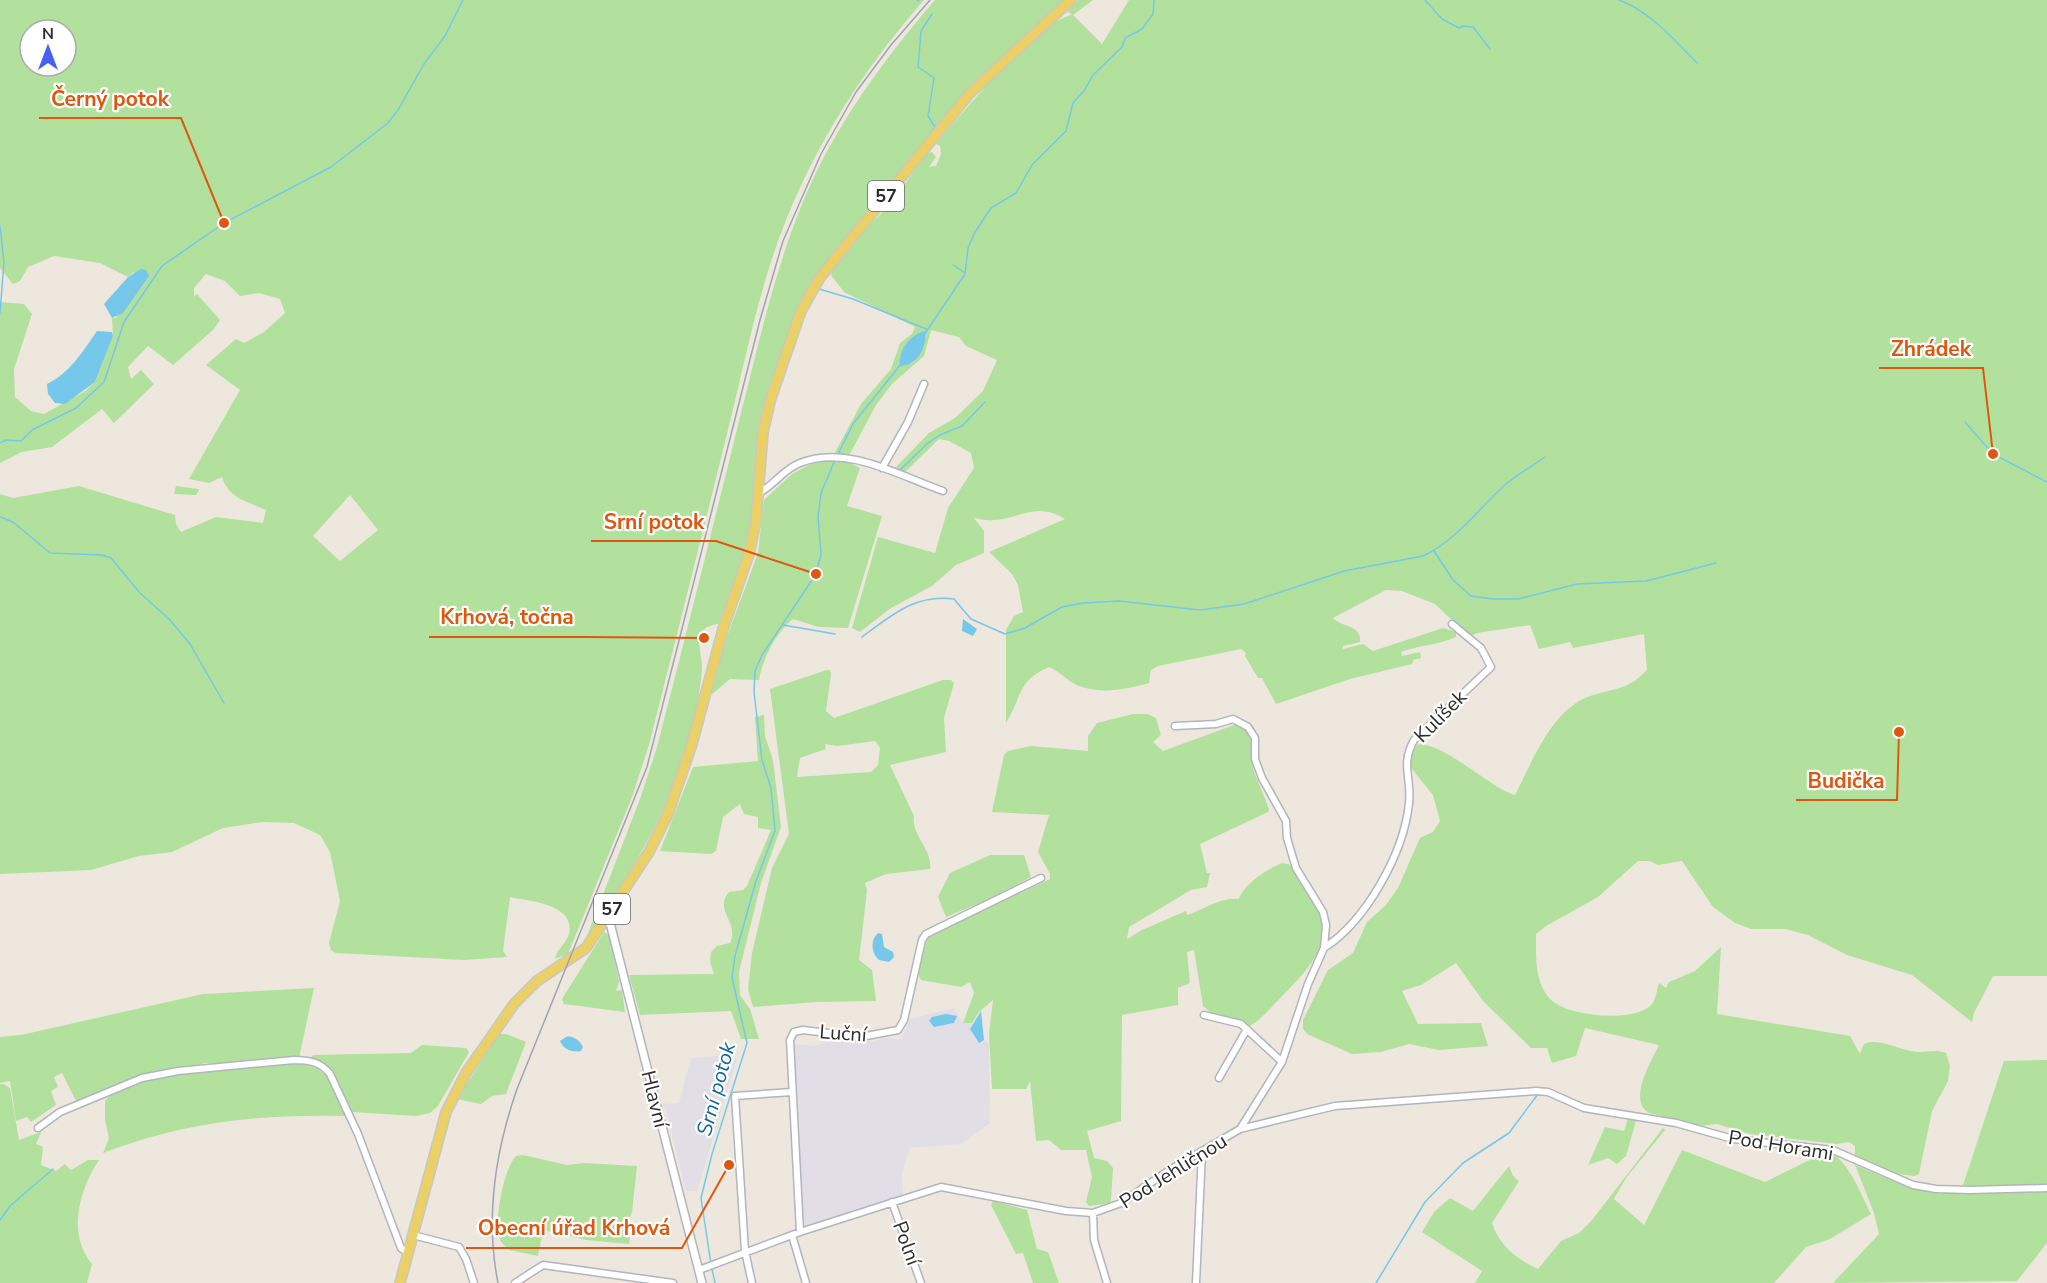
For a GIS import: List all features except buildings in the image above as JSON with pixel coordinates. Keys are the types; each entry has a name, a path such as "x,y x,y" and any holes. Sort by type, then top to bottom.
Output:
{"main road":[{"name":"57","path":"400,1283 446,1112 461,1081 518,998 546,974 580,954 653,846 681,781 723,629 749,554 759,493 763,432 771,398 801,311 819,279 970,93 1071,0"}],"street":[{"path":"882,468 908,422 924,384"},
{"path":"759,493 798,463 812,458 836,457 882,468 943,491"},
{"name":"Kulíšek","path":"1324,948 1338,939 1350,926 1389,869 1409,804 1405,767 1408,750 1414,740 1491,667 1481,648 1452,624"},
{"name":"Kulíšek","path":"1175,726 1216,724 1233,719 1248,727 1255,738 1255,759 1262,778 1286,821 1287,838 1296,868 1323,912 1326,925 1324,948 1308,984 1282,1062 1240,1129"},
{"name":"Luční","path":"800,1232 790,1040 794,1032 803,1030 861,1037 898,1030 904,1020 922,940 926,934 1041,878"},
{"name":"Hlavní","path":"608,915 702,1283"},
{"path":"1204,1015 1241,1024 1282,1062"},
{"path":"1220,1078 1247,1029"},
{"path":"38,1128 60,1112 142,1078 178,1071 284,1061 313,1062 326,1068 330,1074 358,1134 401,1248 408,1253"},
{"name":"Pod Jehličnou","path":"699,1270 800,1232 941,1187 1066,1211 1093,1213 1121,1203 1168,1171 1240,1129 1335,1106 1536,1091 1548,1092 1584,1108"},
{"path":"752,1283 746,1251 735,1096 792,1092"},
{"name":"Pod Horami","path":"1584,1108 1676,1123 1733,1139 1833,1150 1899,1180 1936,1189 2047,1188"},
{"path":"1196,1283 1202,1152"},
{"name":"Polní","path":"892,1202 921,1283"},
{"path":"1093,1213 1094,1240 1107,1283"},
{"path":"413,1235 459,1247 466,1258 474,1283"},
{"path":"792,1235 806,1283"},
{"path":"515,1283 543,1265 673,1283"}],"shaded area":[{"path":"954,1008 963,1023 972,1023 970,1029 979,1043 986,1040 989,1045 990,1123 961,1144 910,1148 902,1174 903,1195 804,1227 793,1044 816,1046 827,1042 874,1041 890,1037 897,1040 902,1038 910,1019"},
{"path":"714,1056 737,1059 697,1191 686,1191 664,1104 679,1103 691,1058"}],"green space":[{"path":"0,0 924,0 853,92 815,158 783,228 757,310 649,745 632,797 568,954 555,959 569,934 569,924 565,916 549,906 510,897 503,951 507,957 464,960 336,953 331,950 329,943 340,901 330,852 320,835 294,823 262,822 223,828 172,852 139,856 91,870 0,874 0,494 13,498 79,486 175,515 176,524 181,532 216,517 263,523 266,510 234,495 222,477 209,483 189,479 240,390 206,365 236,339 244,343 264,332 285,313 280,299 259,293 240,296 225,281 206,274 194,288 194,296 197,294 220,320 213,330 173,365 148,346 128,367 131,379 141,370 154,384 114,423 102,409 52,447 22,452 0,463 0,302 24,304 32,314 14,369 15,397 31,411 44,414 84,392 95,382 113,336 112,318 116,318 135,271 128,277 100,263 54,256 28,267 20,281 13,284 0,268","holes":["350,495 378,530 340,561 313,536"]},
{"path":"935,0 1064,0 966,90 834,252 815,277 797,309 766,396 758,431 752,520 745,553 720,623 707,627 699,633 702,669 697,706 679,772 667,802 638,857 585,941 640,799 657,747 765,319 796,219 825,155 849,113 890,55"},
{"path":"1078,0 1093,0 1073,15 1102,44 1129,0 2047,0 2047,976 1993,976 1974,1013 1972,1022 1912,975 1847,955 1808,935 1785,929 1751,929 1735,923 1713,907 1682,861 1658,865 1650,861 1638,861 1598,897 1536,934 1540,981 1548,997 1563,1008 1604,1015 1633,1014 1644,1010 1652,1004 1659,983 1666,988 1669,982 1695,971 1721,947 1717,1014 1850,1036 1860,1054 1864,1044 1870,1042 1917,1052 1946,1053 1950,1066 1948,1081 1932,1111 1919,1174 1915,1176 1898,1174 1855,1157 1855,1146 1849,1142 1837,1144 1750,1134 1717,1124 1702,1126 1649,1113 1643,1107 1640,1099 1641,1090 1647,1070 1659,1045 1585,1028 1576,1056 1552,1063 1547,1048 1531,1048 1483,1001 1456,963 1421,985 1402,991 1418,1024 1481,1023 1488,1046 1439,1050 1409,1044 1381,1052 1352,1054 1307,1034 1303,1029 1303,1020 1328,970 1353,953 1367,922 1386,905 1398,888 1420,838 1433,832 1440,821 1433,795 1411,768 1412,754 1417,745 1427,745 1439,750 1515,795 1543,740 1562,715 1585,698 1625,686 1647,670 1644,634 1573,648 1570,642 1539,649 1530,625 1477,633 1470,637 1435,604 1402,591 1386,590 1333,618 1355,629 1360,636 1360,642 1343,646 1343,649 1363,644 1373,651 1443,628 1456,632 1456,637 1401,652 1402,656 1420,652 1421,658 1413,660 1412,664 1350,679 1276,704 1262,678 1258,678 1245,656 1246,653 1241,649 1158,666 1151,670 1149,683 1116,690 1082,687 1049,667 1026,683 1006,723 1006,630 1014,616 1023,612 1018,585 1012,574 989,552 1065,519 1045,511 1028,512 994,520 974,518 984,531 984,553 956,565 932,586 891,608 860,632 852,628 878,537 935,553 948,508 974,468 971,453 949,441 939,439 905,472 896,467 929,433 955,418 983,391 997,360 966,346 959,337 931,330 924,356 892,384 876,405 846,461 860,468 847,506 882,516 848,628 819,627 793,619 771,647 763,663 759,680 730,679 711,695 725,642 758,553 764,500 792,474 811,464 831,460 861,404 891,369 900,343 912,334 915,327 844,292 831,275 832,271 893,199 927,154 932,152 936,157 929,167 936,166 941,154 940,146 936,144 981,92 1021,50 1041,33 1058,21 1072,15 1066,10","holes":["927,334 917,358 902,366 900,357 907,343"]},
{"path":"176,486 199,490 196,495 174,494"},
{"path":"830,670 826,711 834,718 943,680 951,680 954,683 944,718 946,752 890,765 914,816 916,830 928,855 930,869 886,874 865,883 867,890 859,960 872,970 876,1001 817,1002 753,1007 748,989 752,953 772,868 789,834 770,689","holes":["875,741 880,748 878,765 871,772 797,777 800,758 826,749 825,744 837,746"]},
{"path":"1133,714 1147,714 1156,718 1161,735 1153,742 1163,751 1234,725 1245,727 1252,736 1253,769 1269,809 1268,812 1200,844 1207,873 1210,873 1207,887 1191,890 1129,927 1127,939 1186,911 1187,915 1219,902 1239,899 1257,877 1283,863 1291,865 1313,900 1323,927 1322,940 1317,954 1306,969 1266,1013 1250,1026 1214,1015 1203,1006 1194,950 1187,952 1190,983 1178,988 1178,1005 1122,1015 1121,1121 1087,1131 1094,1158 1107,1161 1113,1168 1111,1200 1110,1203 1089,1206 1086,1202 1092,1177 1086,1150 1061,1150 1049,1140 1036,1141 1030,1081 1026,1089 992,1089 989,1034 993,1000 979,1012 972,1023 963,1023 974,993 970,982 961,987 921,980 918,974 928,937 1050,879 1050,874 1038,852 1049,815 992,812 1004,755 1008,751 1031,746 1088,751 1088,736 1097,723"},
{"path":"764,715 765,736 773,760 781,827 761,883 739,972 740,995 750,1009 759,1039 741,1039 731,1011 640,1015 629,975 714,974 710,962 711,952 717,946 730,943 732,936 732,929 725,911 725,899 729,892 743,890 747,886 771,830 758,828 758,817 744,814 740,804 723,817 716,851 711,854 660,851 693,767 758,761 755,717"},
{"path":"990,855 1024,855 1031,877 990,899 946,917 938,897 950,873"},
{"path":"604,932 609,935 619,982 616,991 622,990 625,1012 564,1004 562,999"},
{"path":"314,988 299,1058 221,1065 206,1063 138,1077 77,1103 62,1073 54,1077 58,1087 51,1091 56,1105 31,1122 27,1117 16,1121 10,1081 0,1083 0,1037 21,1035 203,994"},
{"path":"499,1034 506,1034 526,1042 506,1094 492,1096 481,1104 457,1099"},
{"path":"422,1045 466,1048 469,1052 438,1106 430,1113 416,1116 352,1112 329,1068 311,1058 313,1055 411,1053"},
{"path":"2047,1060 2047,1243 2017,1281 1833,1283 1879,1234 1874,1213 1855,1165 1893,1181 1941,1194 1963,1185 2004,1061"},
{"path":"294,1063 316,1068 329,1079 334,1086 345,1116 282,1117 222,1122 163,1134 103,1153 109,1138 105,1120 105,1101 119,1091 166,1076"},
{"path":"0,1084 10,1088 19,1140 41,1132 36,1144 43,1147 41,1165 56,1171 65,1164 71,1170 88,1160 99,1160 81,1198 79,1212 80,1239 84,1252 92,1264 87,1283 0,1283"},
{"path":"1628,1119 1636,1121 1626,1156 1617,1164 1608,1158 1588,1165 1605,1127 1624,1131"},
{"path":"1663,1128 1665,1130 1626,1178 1614,1199 1644,1225 1682,1150 1765,1182 1828,1151 1836,1156 1848,1170 1871,1214 1830,1239 1806,1247 1774,1283 1475,1283 1482,1271 1422,1232 1434,1212 1450,1198 1473,1211 1509,1166 1513,1176 1519,1181 1492,1223 1499,1238 1510,1251 1538,1269 1561,1241 1579,1233 1592,1220"},
{"path":"523,1155 567,1165 584,1163 637,1166 632,1212 627,1226 629,1244 586,1240 547,1231 542,1236 538,1256 509,1250 502,1243 498,1231 499,1208 507,1172 516,1156"},
{"path":"993,1201 1027,1210 1037,1249 1048,1252 1059,1283 1033,1283 1023,1253 1016,1254 991,1205"}],"water":[{"path":"141,269 146,270 149,276 123,313 112,318 104,304 128,277"},
{"path":"97,331 112,332 113,336 95,382 65,404 55,403 48,394 47,384 69,368"},
{"path":"926,331 920,354 912,363 900,366 903,348 915,335"},
{"path":"963,619 977,629 973,636 962,631"},
{"path":"878,933 882,934 884,947 893,952 894,957 889,962 879,960 874,954 872,946"},
{"path":"981,1011 984,1040 979,1043 970,1029"},
{"path":"946,1014 957,1016 954,1023 934,1027 929,1021 932,1017"},
{"path":"566,1037 578,1041 583,1047 581,1051 571,1051 563,1046 560,1041"}],"waterway":[{"path":"0,443 6,440 21,441 32,430 76,408 104,382 124,322 162,266 224,223 331,167 388,123 424,64 445,36 463,0"},
{"name":"Srní potok","path":"926,332 965,274 968,248 975,232 991,208 1016,193 1032,165 1066,131 1073,103 1084,91 1093,75 1122,47 1125,38 1142,29 1153,14 1154,0"},
{"path":"1425,0 1442,19 1459,28 1473,27 1490,49"},
{"path":"1619,0 1631,5 1651,19 1697,63"},
{"path":"931,133 935,127 928,116 934,78 918,67 921,31 932,14"},
{"path":"0,226 4,262 0,313"},
{"path":"953,265 965,273"},
{"path":"819,289 853,299 926,329"},
{"name":"Srní potok","path":"837,456 853,424 901,364"},
{"path":"887,466 900,470 928,443 962,426 985,402"},
{"path":"1965,422 1993,454 2047,482"},
{"path":"839,453 880,463"},
{"path":"862,637 905,608 940,598 954,599 971,619 1005,634 1025,628 1062,607 1083,603 1119,601 1200,610 1244,604 1344,571 1423,556 1457,533 1506,484 1545,457"},
{"name":"Srní potok","path":"711,1264 701,1198 712,1154 747,1043 732,978 735,956 756,881 775,831 771,788 762,760 754,692 755,671 762,655 816,574 821,554 818,517 821,493 835,460"},
{"path":"0,517 13,522 50,553 102,555 111,558 140,593 170,620 190,644 224,703"},
{"path":"1434,551 1453,580 1471,596 1493,599 1518,599 1577,584 1646,581 1716,563"},
{"path":"783,625 835,634"},
{"path":"1376,1283 1425,1202 1463,1163 1509,1133 1538,1094"},
{"path":"0,1220 10,1206 53,1169"},
{"name":"Srní potok","path":"712,1269 715,1283"}],"railway":[{"path":"498,1283 492,1234 492,1209 498,1161 509,1113 647,767 760,320 783,241 821,154 856,92 891,45 930,0"}],"place":[{"name":"Černý potok","path":"224,223"},
{"name":"Zhrádek","path":"1993,454"},
{"name":"Srní potok","path":"816,574"},
{"name":"Krhová, točna","path":"704,638"},
{"name":"Budička","path":"1899,732"},
{"name":"Obecní úřad Krhová","path":"729,1165"}]}
